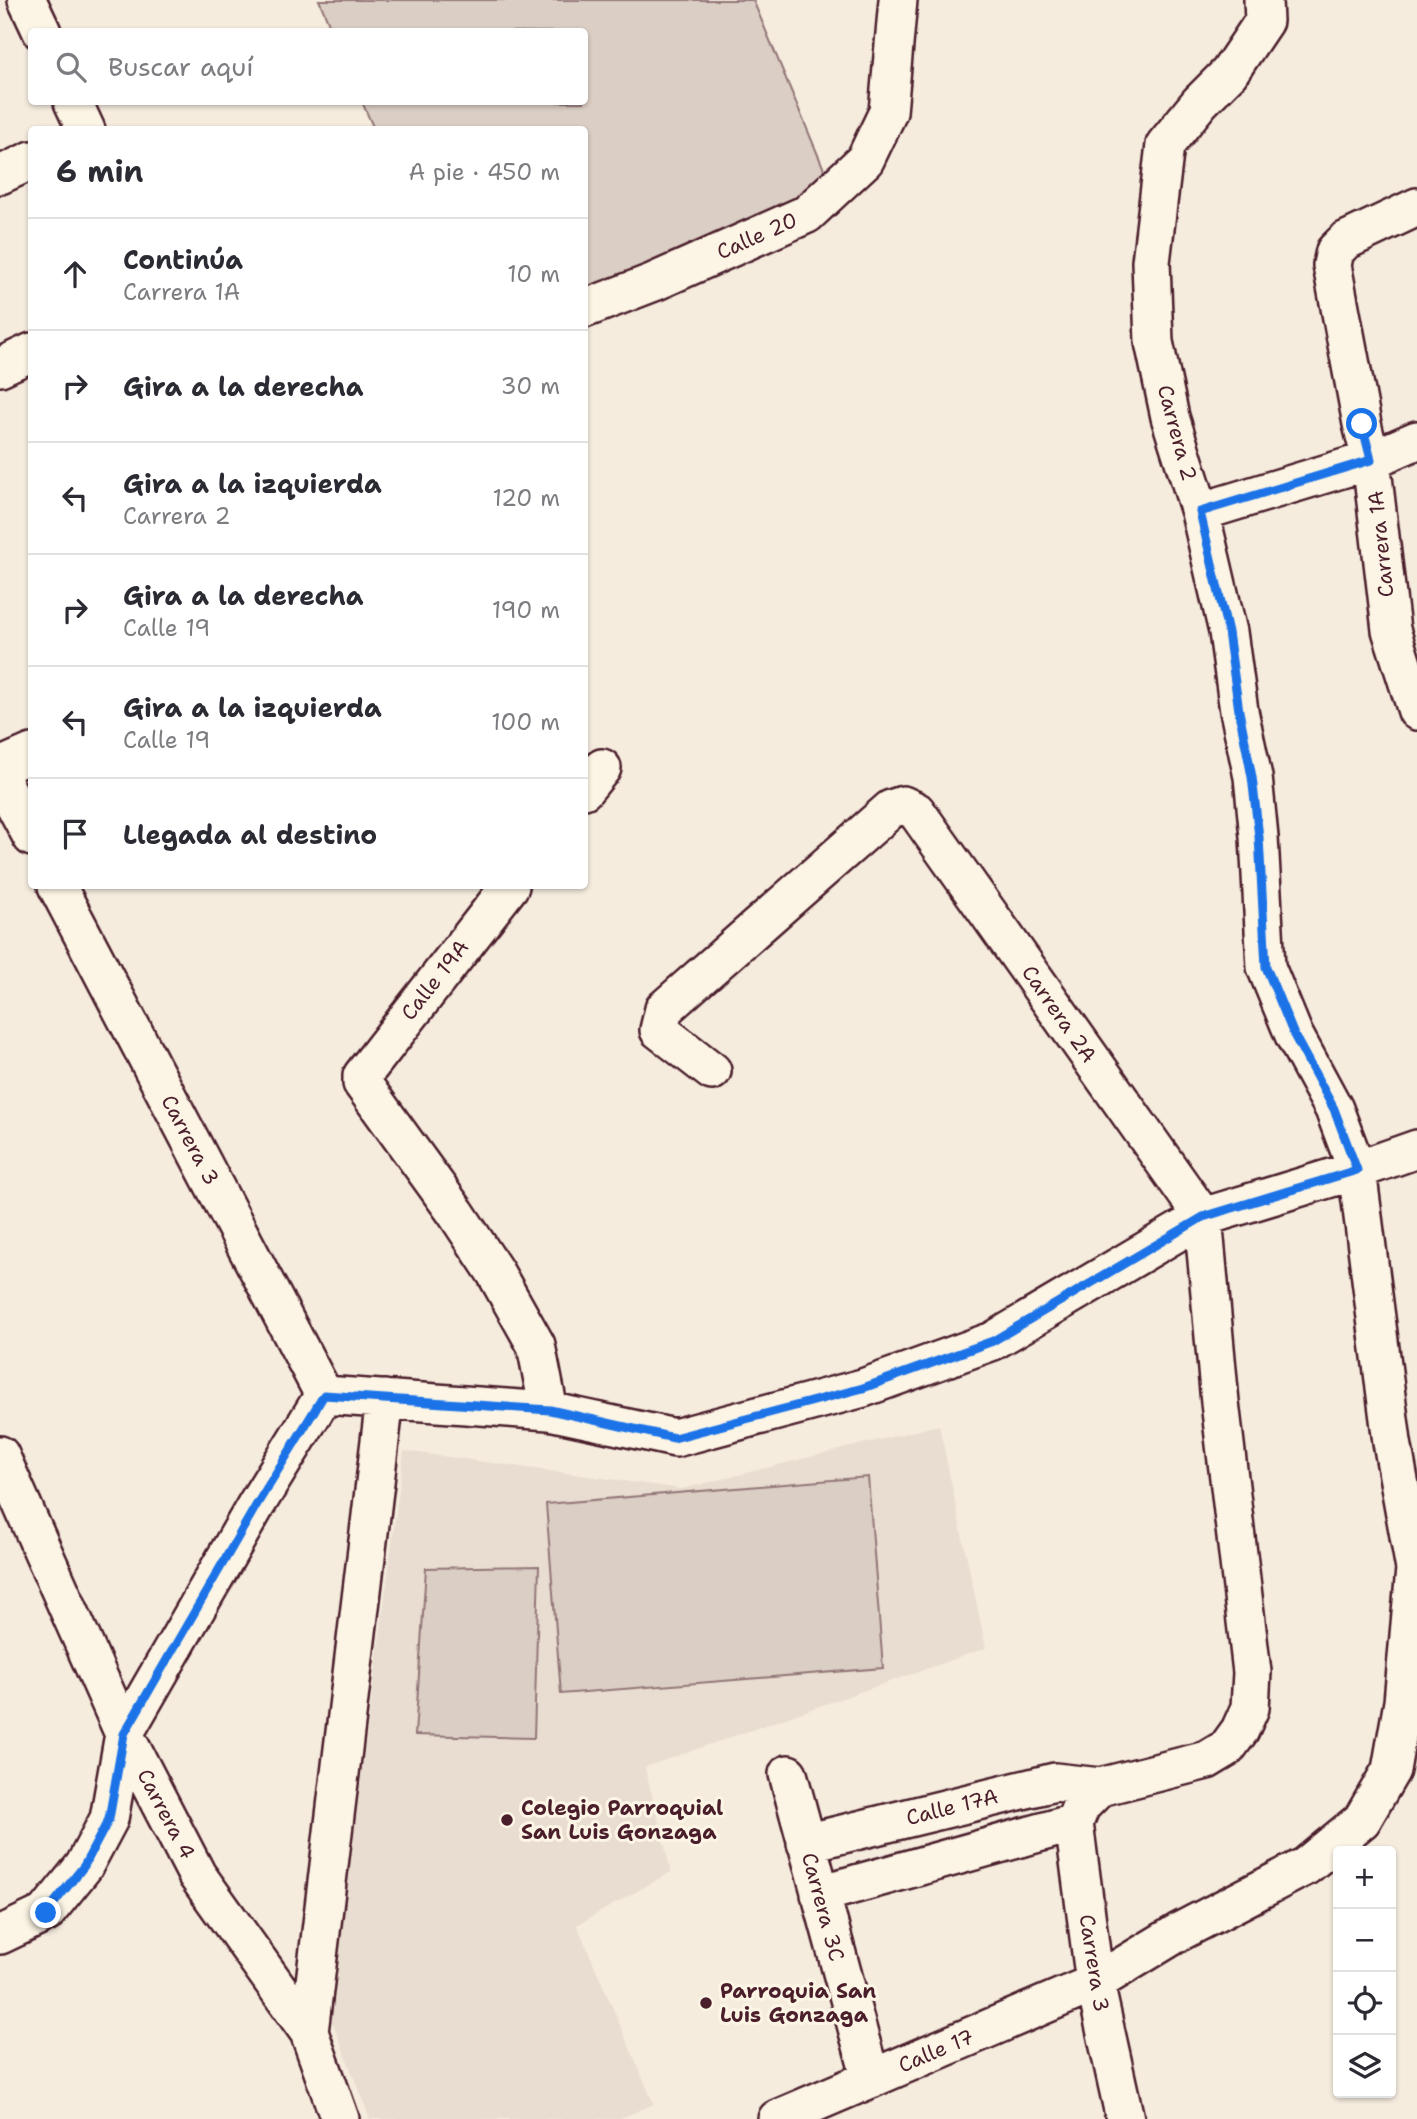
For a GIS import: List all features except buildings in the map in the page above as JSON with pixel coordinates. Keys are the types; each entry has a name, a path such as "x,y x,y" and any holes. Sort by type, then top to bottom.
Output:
{"street":[{"path":"27,0 39,28"},
{"name":"Calle 20","path":"588,307 654,282 807,214 864,160 888,112 898,0"},
{"name":"Carrera 2","path":"1263,0 1264,21 1229,73 1200,102 1165,145 1151,262 1154,342 1170,417 1200,512 1228,632 1259,837 1266,967 1294,1035 1334,1109 1357,1170 1392,1442 1416,1569"},
{"path":"74,105 84,126"},
{"path":"0,175 28,162"},
{"name":"Carrera 1A","path":"1417,207 1345,241 1335,251 1332,265 1371,460 1391,631 1417,710"},
{"path":"1200,512 1371,460 1417,440"},
{"path":"0,767 28,754"},
{"path":"0,777 28,830"},
{"name":"Carrera 2A","path":"712,1071 659,1030 664,1009 891,809 903,805 916,811 1203,1217"},
{"name":"Carrera 3","path":"59,889 324,1395"},
{"name":"Calle 19A","path":"508,889 362,1076 362,1083 495,1272 536,1345 550,1410"},
{"path":"0,1935 46,1913 84,1866 109,1819 124,1734 257,1504 324,1395 550,1410 674,1438 863,1388 993,1341 1203,1217 1417,1149"},
{"path":"820,1894 1085,1805 1207,1760 1227,1748 1240,1730 1250,1708 1252,1672 1220,1402 1203,1217"},
{"path":"309,2032 385,1399"},
{"name":"Carrera 4","path":"0,1455 124,1734 197,1875 309,2032 340,2119"},
{"name":"Calle 17","path":"777,2119 1095,1983 1179,1932 1306,1867 1362,1820 1391,1770 1403,1702 1416,1569"},
{"name":"Carrera 3C","path":"788,1774 871,2079"},
{"name":"Calle 17A","path":"806,1843 1055,1782 1085,1805"},
{"name":"Carrera 3","path":"1085,1805 1095,1983 1125,2119"}],"shaded area":[{"path":"319,0 753,0 831,186 588,289 588,126 373,126 363,105 588,105 588,28 331,28"},
{"name":"Colegio Parroquial San Luis Gonzaga","path":"939,1425 986,1648 645,1767 671,1872 577,1925 654,2104 619,2119 370,2119 330,2016 404,1451 682,1489"},
{"path":"868,1477 883,1668 561,1694 546,1504"},
{"path":"539,1566 534,1738 415,1735 426,1568"}],"place":[{"name":"Colegio Parroquial San Luis Gonzaga","path":"507,1820"},
{"name":"Parroquia San Luis Gonzaga","path":"706,2003"}],"route":[{"path":"46,1913 84,1866 109,1819 124,1734 257,1504 324,1395 550,1410 674,1438 863,1388 993,1341 1203,1217 1357,1170 1334,1109 1294,1035 1266,967 1259,837 1252,777 1228,632 1200,512 1371,460 1362,424"}]}
